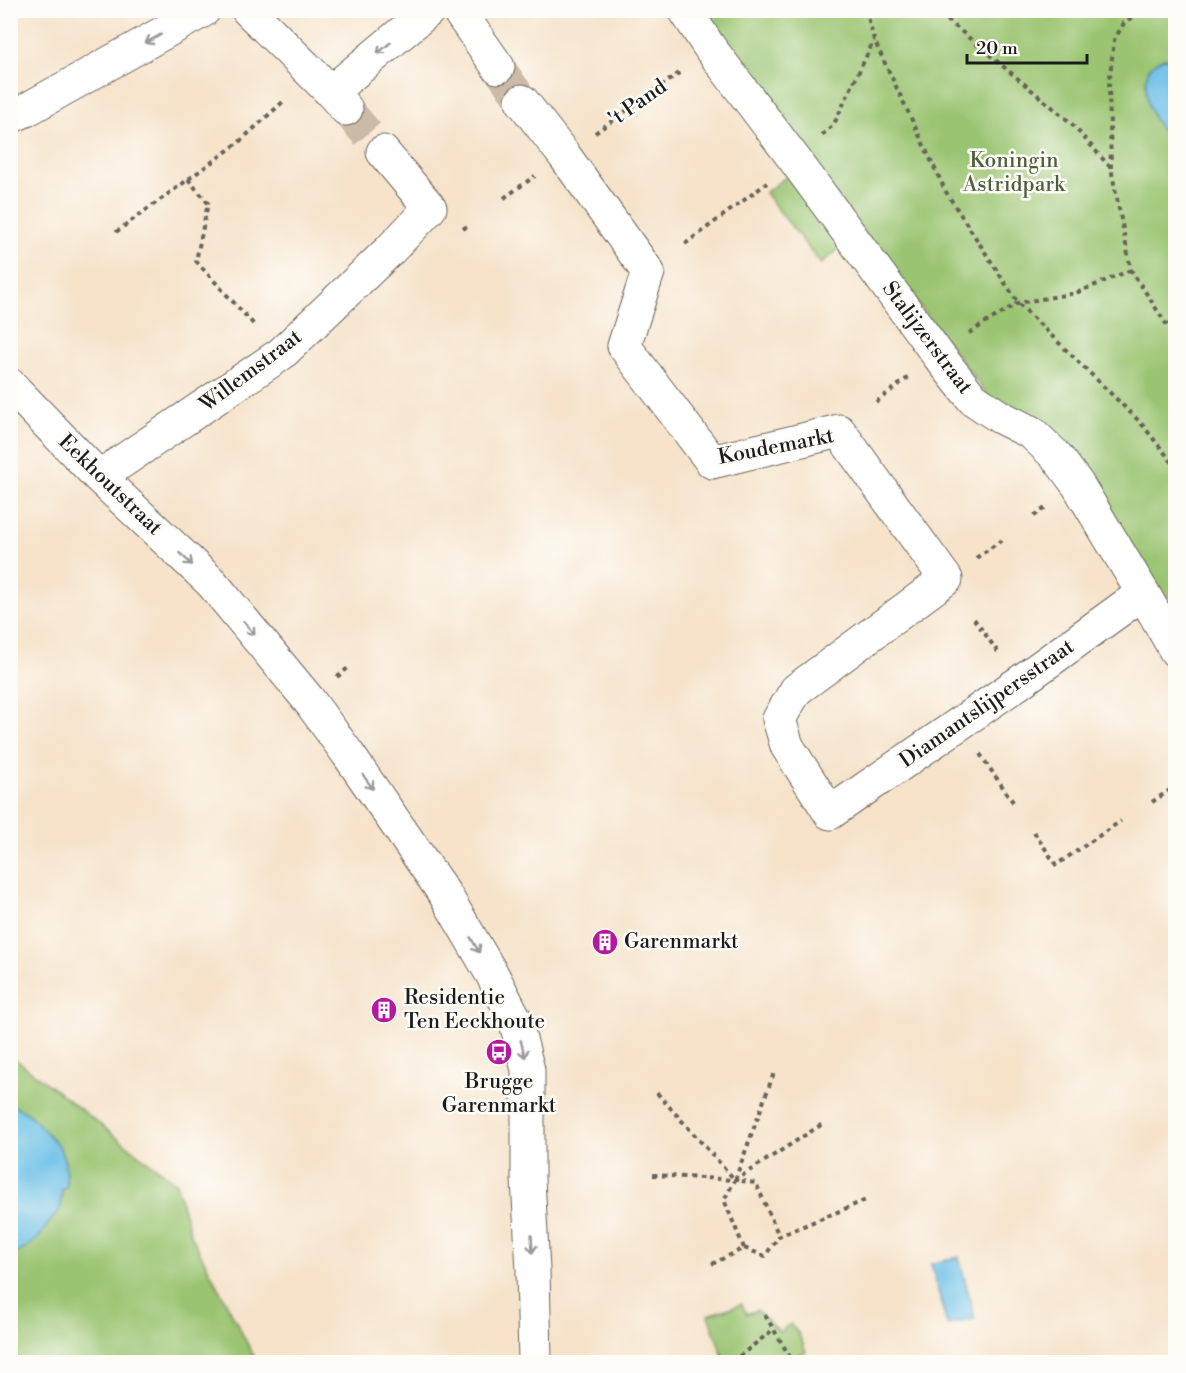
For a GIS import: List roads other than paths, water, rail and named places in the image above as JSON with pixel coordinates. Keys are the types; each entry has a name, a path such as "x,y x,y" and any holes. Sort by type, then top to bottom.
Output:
{"street":[{"path":"10,117 204,10"},
{"path":"248,10 330,92 429,10"},
{"path":"458,10 498,67"},
{"name":"Stalijzerstraat","path":"685,10 710,48 936,353 973,399 999,417 1032,433 1057,457 1077,485 1176,651"},
{"name":"Koudemarkt","path":"522,101 648,272 624,346 712,462 839,431 946,579 796,690 780,719 787,746 831,813"},
{"name":"Willemstraat","path":"99,477 281,354 390,250 430,208 383,152"},
{"name":"Eekhoutstraat","path":"10,384 99,477 212,582 308,699 446,896 493,976 515,1019 528,1070 528,1179 536,1362"},
{"name":"Diamantslijpersstraat","path":"831,813 1143,593"}],"water":[{"path":"1163,58 1175,59 1175,147 1154,118 1146,93 1146,79 1149,70 1152,65"},
{"path":"11,1104 29,1114 59,1146 65,1162 67,1188 62,1189 61,1208 40,1236 11,1257"},
{"path":"959,1257 975,1319 947,1325 931,1264"}],"tunnel":[{"path":"498,67 522,101"},
{"path":"346,109 383,152"}],"place":[{"name":"Garenmarkt","path":"605,942"},
{"name":"Residentie Ten Eeckhoute","path":"384,1010"},
{"name":"Brugge Garenmarkt","path":"499,1052"}],"park label":[{"name":"Koningin Astridpark","path":"1014,173"}]}
